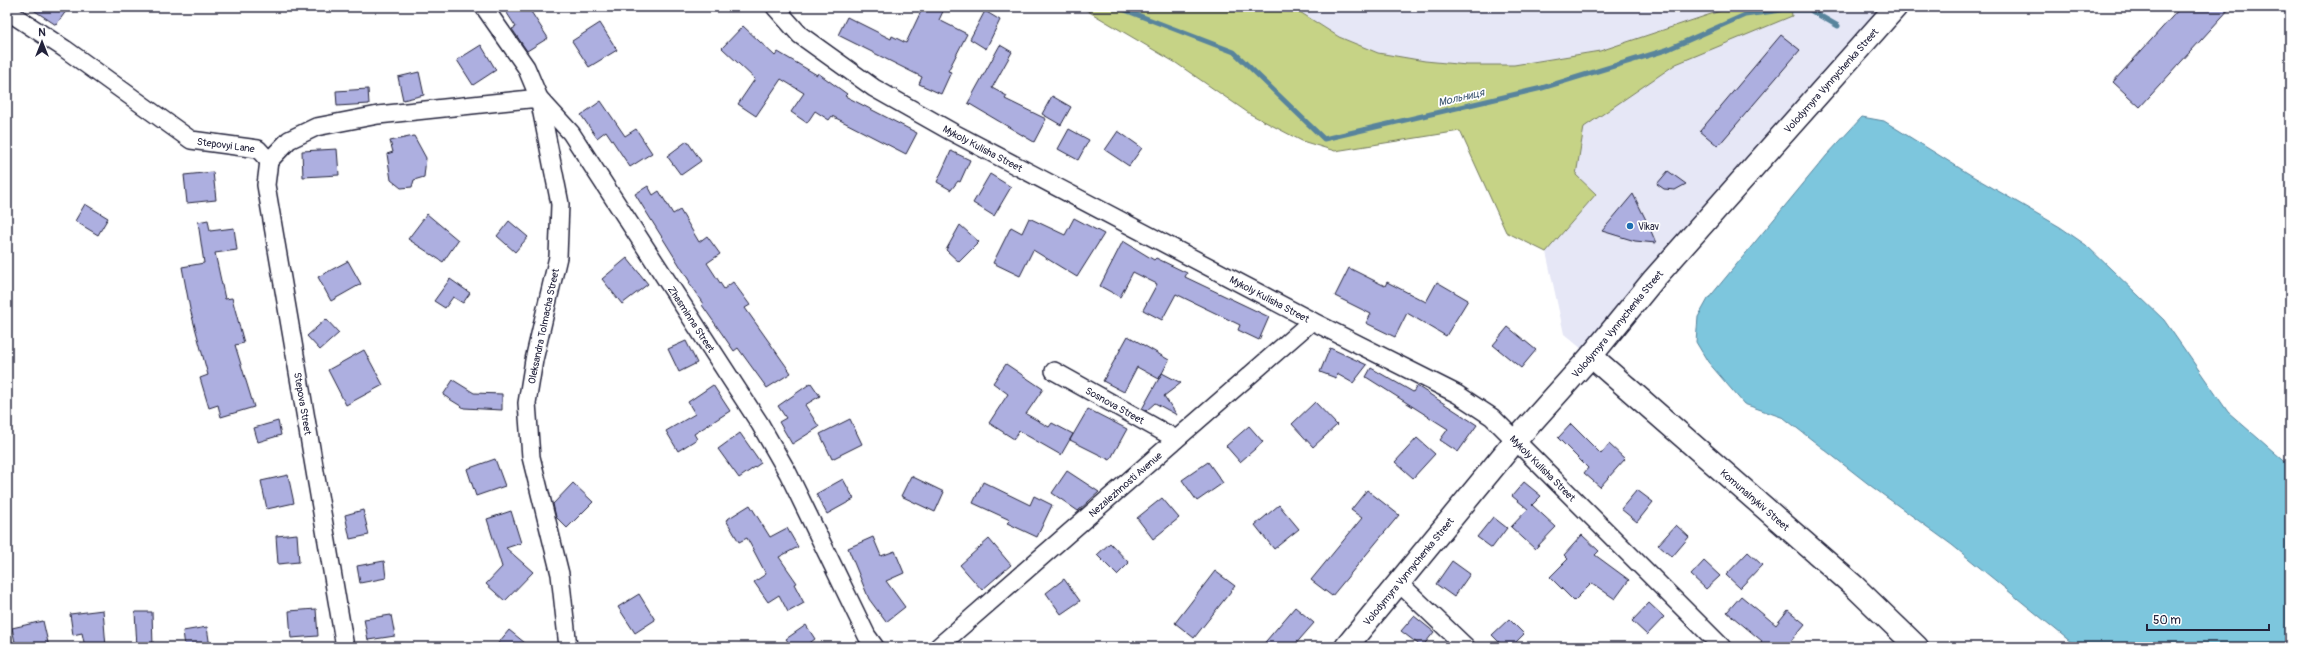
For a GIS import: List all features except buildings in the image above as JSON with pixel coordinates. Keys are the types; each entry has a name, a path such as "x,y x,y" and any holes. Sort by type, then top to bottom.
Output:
{"main road":[{"name":"Volodymyra Vynnychenka Street","path":"1346,647 1515,441 1591,356 1654,279 1896,7"},
{"name":"Komunalnykiv Street","path":"1591,356 1854,586 1917,647"}],"street":[{"name":"Zhasminna Street","path":"484,7 526,67 539,98 570,134 760,424 788,473 867,636 875,647"},
{"name":"Mykoly Kulisha Street","path":"775,7 800,35 874,88 952,132 1312,321 1457,394 1492,417 1722,647"},
{"name":"Stepovyi Lane","path":"7,11 65,49 191,140 258,150 269,161"},
{"path":"269,161 289,140 316,127 378,115 539,98"},
{"name":"Oleksandra Tolmacha Street","path":"539,98 560,204 558,257 534,360 527,403 531,457 560,574 568,647"},
{"name":"Stepova Street","path":"269,161 266,185 344,647"},
{"name":"Nezalezhnosti Avenue","path":"938,647 1312,321"},
{"name":"Sosnova Street","path":"1054,371 1176,439"},
{"path":"1398,582 1466,647"}],"shaded area":[{"path":"1292,7 1732,7 1600,51 1514,65 1467,65 1425,61 1378,53 1339,37"},
{"path":"1791,7 1889,7 1589,355 1564,334 1546,252 1596,194 1576,175 1584,127 1676,64 1792,16"}],"green space":[{"path":"1081,7 1292,7 1339,37 1378,53 1425,61 1467,65 1514,65 1600,51 1732,7 1791,7 1792,16 1676,64 1584,127 1576,175 1596,194 1546,252 1506,232 1460,131 1335,151 1302,141 1250,114 1176,63"}],"water":[{"path":"1862,117 1884,121 1974,177 2060,227 2086,245 2164,320 2228,412 2290,466 2290,647 2077,647 1952,545 1871,486 1784,418 1744,404 1708,362 1696,342 1698,317 1708,299 1827,155"}],"waterway":[{"name":"Мольниця","path":"1117,7 1234,52 1324,139 1542,88 1666,50 1745,15 1782,10 1810,10 1838,26"}],"place":[{"name":"Vikav","path":"1630,226"}]}
